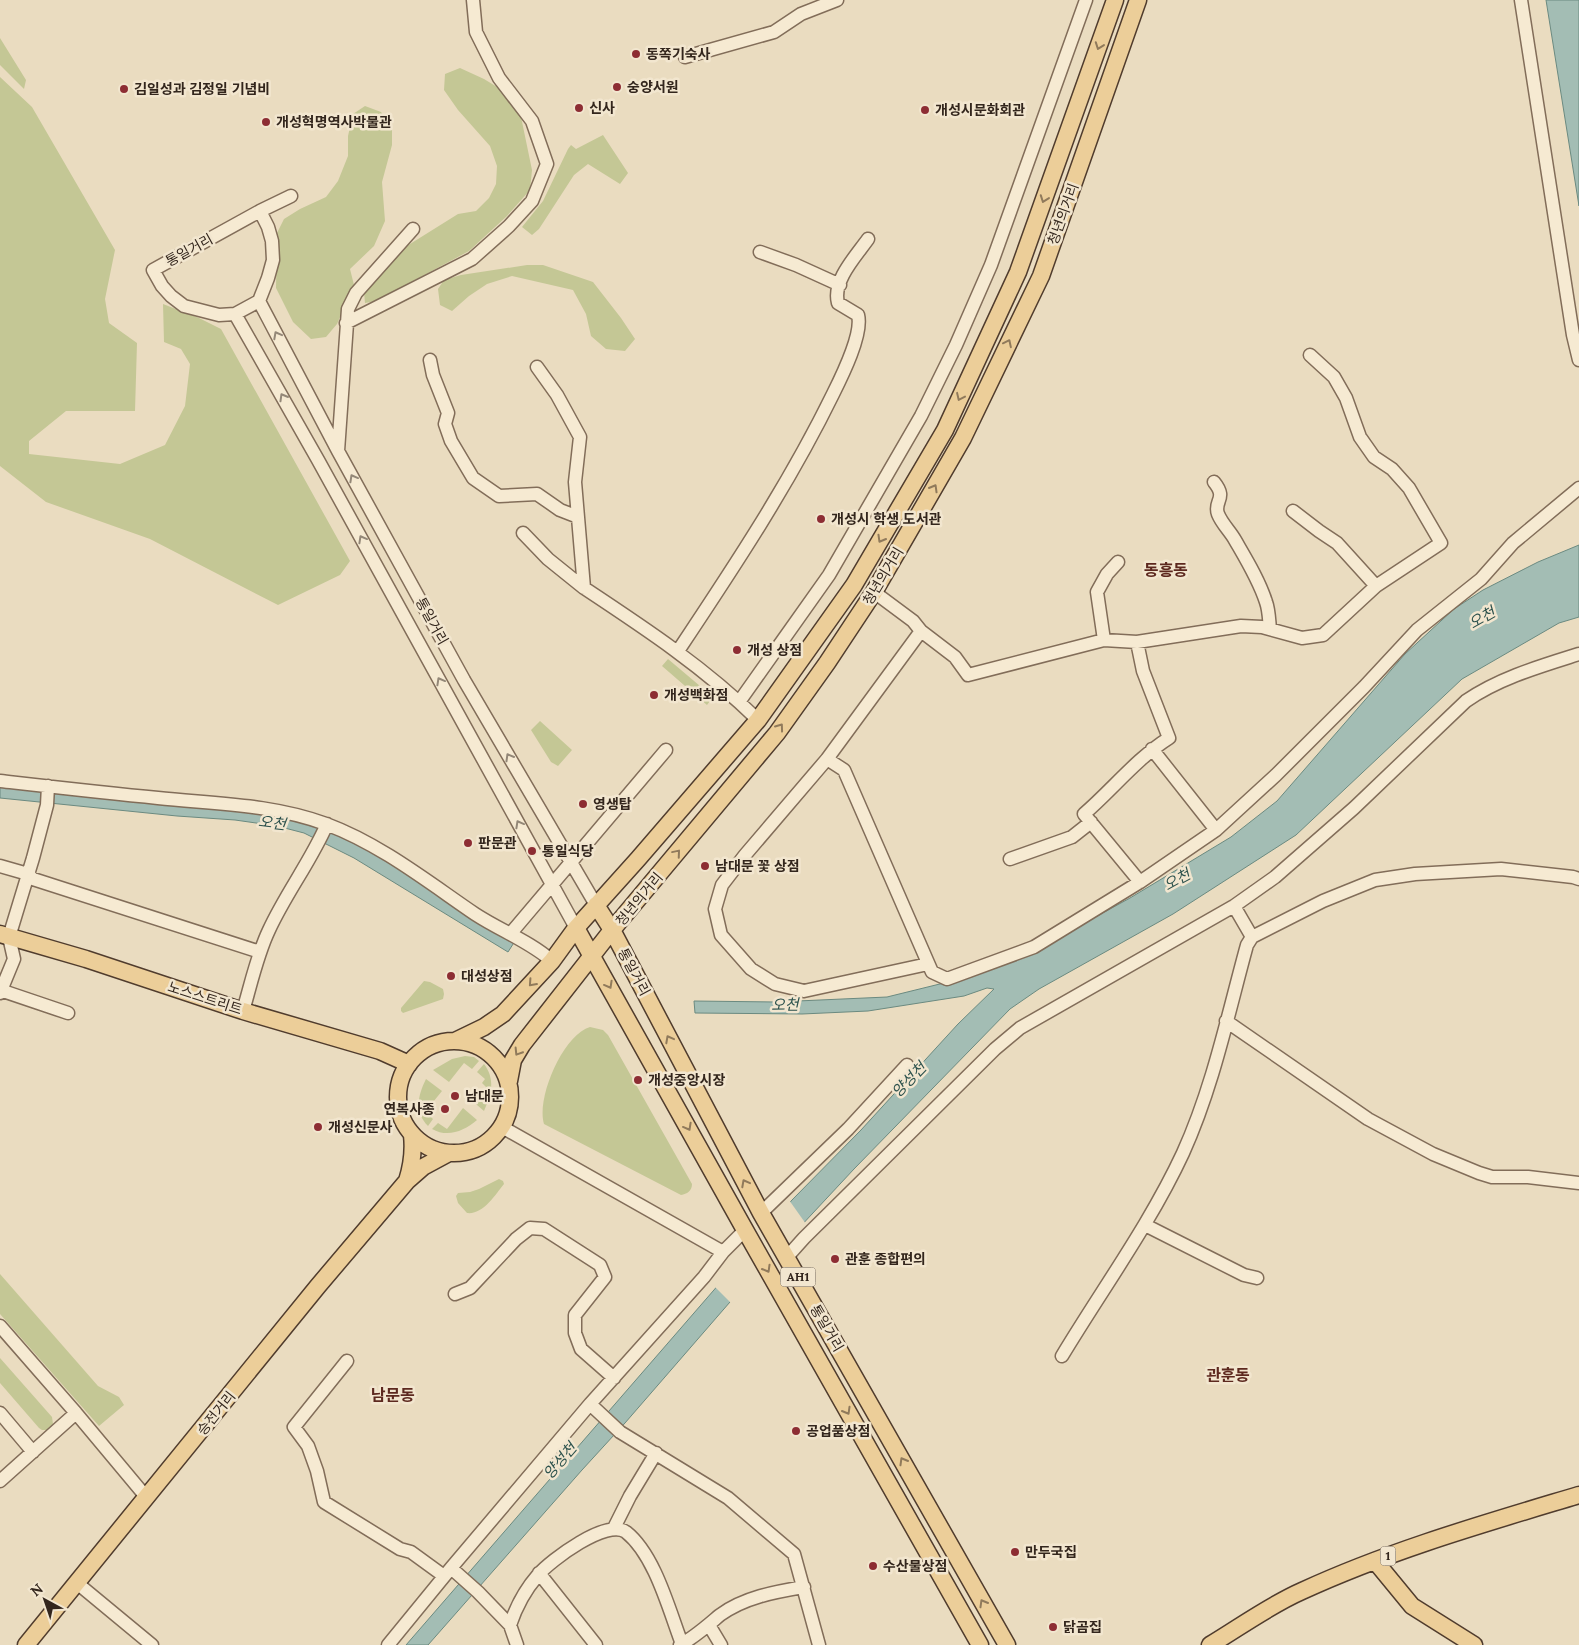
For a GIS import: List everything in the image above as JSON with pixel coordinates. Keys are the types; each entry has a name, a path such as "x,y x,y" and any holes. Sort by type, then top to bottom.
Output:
{"main road":[{"name":"청년의거리","path":"455,1041 502,1014 552,961 576,928 758,720 854,585 944,430 1018,272 1115,0"},
{"name":"청년의거리","path":"509,1081 512,1060 522,1045 612,930 776,733 827,663 874,592 963,438 1040,276 1138,0"},
{"name":"통일거리","path":"596,905 612,930 761,1213 1007,1645"},
{"name":"통일거리","path":"576,928 980,1645"},
{"name":"노스스트리트","path":"5,936 86,959 244,1011 380,1051 409,1064"},
{"path":"455,1041 469,1043 488,1052 503,1068 509,1081 511,1097 508,1113 502,1127 492,1139 479,1148 464,1152 448,1153 435,1150 423,1144 412,1135 404,1122 399,1108 398,1092 402,1077 409,1064 422,1051 438,1043 455,1041"},
{"path":"407,1181 414,1151 412,1135"},
{"name":"승전거리","path":"26,1645 318,1286 407,1181 423,1167 448,1153"},
{"name":"1","path":"1210,1645 1300,1591 1442,1536 1579,1495"},
{"path":"1375,1561 1412,1606 1474,1645"}],"street":[{"path":"346,323 472,259 509,226 532,201 547,164 532,120 499,78 476,32 473,0"},
{"path":"685,57 774,32 801,14 837,0"},
{"path":"739,702 829,576 921,416 956,345 991,265 1086,0"},
{"path":"1521,0 1579,360"},
{"name":"통일거리","path":"291,196 153,270 162,286 184,306 219,316 235,314 259,301 338,451 464,680 596,905"},
{"path":"259,301 273,260 272,241 260,211"},
{"path":"338,451 348,308 356,293 413,229"},
{"path":"678,651 792,475 850,360 860,322 858,315 838,303 836,297 842,278 868,240"},
{"path":"760,252 796,265 840,285"},
{"name":"통일거리","path":"235,314 318,460 576,928"},
{"path":"874,592 913,621 921,631 955,657 968,675 1104,640 1137,642 1241,626 1262,627 1302,638 1323,635 1376,586 1441,542 1408,488 1392,468 1374,457 1360,437 1346,398 1334,377 1310,355"},
{"path":"430,360 433,375 448,413 445,424 451,441 473,478 499,496 537,494 560,510 578,517"},
{"path":"537,367 557,395 580,437 575,482 584,588"},
{"path":"1214,482 1220,490 1220,500 1216,507 1217,512 1224,525 1234,537 1267,603 1270,629"},
{"path":"828,759 844,770 932,972 947,979 1034,947 1140,882 1216,830 1276,775 1364,687 1417,630 1481,579 1514,543 1579,488"},
{"path":"1294,511 1337,543 1376,586"},
{"path":"522,533 548,559 584,588 678,651 758,720"},
{"path":"1104,640 1097,592 1107,574 1118,562"},
{"path":"921,631 828,759 745,855 722,885 715,908 721,936 751,969 775,984 804,991 928,964"},
{"path":"1137,642 1143,671 1170,738 1152,749 1121,776 1098,802 1084,814 1140,882"},
{"path":"787,1257 988,1056 1020,1028 1234,906 1275,877 1354,808 1466,701 1477,693 1534,668 1579,654"},
{"path":"1152,749 1216,830"},
{"path":"511,933 666,750"},
{"path":"0,781 48,788 246,805 285,812 326,826 378,848 486,921 538,949 552,961"},
{"path":"48,788 47,805 28,874 5,936 14,959 0,991 68,1013"},
{"path":"1010,859 1072,837 1091,822"},
{"path":"244,1011 260,952 269,930 318,845 326,826"},
{"path":"0,866 28,874 33,879 260,952"},
{"path":"1062,1356 1146,1225 1183,1152 1206,1089 1247,945 1252,937 1323,900 1374,880 1416,874 1502,870 1579,879"},
{"path":"1234,906 1252,937"},
{"path":"1226,1021 1368,1119 1433,1154 1492,1177 1528,1177 1579,1183"},
{"path":"761,1213 848,1129 908,1065"},
{"path":"502,1127 723,1252"},
{"path":"1146,1225 1244,1275 1257,1278"},
{"path":"455,1294 470,1288 516,1239 530,1228 544,1229 600,1266 605,1277 575,1315 575,1333 581,1349 614,1378"},
{"path":"388,1645 590,1404 704,1277 723,1252 745,1230"},
{"path":"0,1326 147,1498"},
{"path":"347,1360 294,1427 308,1446 317,1471 324,1502 400,1549 411,1552 451,1572 478,1592 510,1625 517,1645"},
{"path":"590,1404 620,1432 728,1498 794,1554 819,1645"},
{"path":"0,1412 33,1452"},
{"path":"0,1481 76,1413"},
{"path":"614,1528 630,1496 656,1453"},
{"path":"510,1625 516,1607 539,1574 562,1554 599,1532 614,1528 625,1532 650,1560 681,1644 709,1625 721,1614 757,1596 804,1587"},
{"path":"539,1574 596,1645"},
{"path":"77,1583 152,1645"},
{"path":"709,1625 721,1645"}],"green space":[{"path":"0,38 26,80 24,89 0,65"},
{"path":"460,68 502,90 520,112 532,170 530,190 507,216 469,251 376,301 365,303 364,292 402,249 458,214 476,211 489,198 496,184 497,166 490,146 458,110 444,90 445,74"},
{"path":"0,77 32,107 115,250 105,299 109,323 137,343 135,411 66,411 29,441 29,454 120,464 165,445 185,406 190,364 181,349 164,342 163,304 199,318 221,329 350,561 340,575 278,605 150,539 46,502 0,466"},
{"path":"365,106 381,112 392,127 392,145 382,182 385,221 374,246 350,269 354,285 337,324 326,337 311,339 293,322 276,288 277,233 284,219 326,197 338,181 348,156 348,136 353,114"},
{"path":"603,135 628,173 620,184 588,164 574,175 539,229 532,235 522,227 543,201 568,149 571,145 576,149"},
{"path":"527,265 543,265 593,282 635,339 625,351 606,349 591,336 586,314 573,290 512,276 487,284 452,311 440,305 438,289 444,280 461,275"},
{"path":"668,659 713,697 707,705 662,666"},
{"path":"540,721 572,750 558,766 551,762 531,730"},
{"path":"424,981 443,989 443,999 403,1013 401,1008"},
{"path":"590,1027 603,1030 608,1035 692,1184 691,1189 687,1193 681,1195 544,1124 544,1099 548,1084 561,1054 580,1032"},
{"path":"465,1056 474,1057 479,1061 472,1069 464,1063 449,1082 433,1070 452,1059"},
{"path":"484,1064 490,1076 491,1088 484,1111 470,1099 475,1093 480,1097 486,1087 482,1083 485,1079 477,1072"},
{"path":"426,1079 442,1091 425,1112 433,1119 428,1126 419,1109 419,1097"},
{"path":"463,1108 477,1120 456,1132 444,1133 432,1129 438,1123 447,1129"},
{"path":"499,1179 504,1184 488,1203 478,1211 467,1213 458,1203 456,1196 458,1193 479,1189"},
{"path":"0,1274 98,1386 119,1397 124,1405 99,1426 0,1314"},
{"path":"0,1358 52,1417 53,1424 49,1430 39,1428 0,1383"}],"water":[{"path":"1546,0 1579,0 1579,206"},
{"path":"1579,545 1579,617 1559,623 1462,679 1296,835 1173,914 1039,989 1010,1009 854,1169 730,1302 428,1645 406,1645 792,1200 861,1130 958,1024 994,989 987,988 964,996 868,1011 802,1014 695,1013 694,1001 775,1002 887,997 956,980 1028,954 1130,898 1231,837 1277,801 1405,654 1454,609 1483,590 1538,562"},
{"name":"오천","path":"0,787 220,809 280,817 310,825 330,832 374,853 515,941 508,952 354,858 304,833 277,826 235,820 0,798"}],"pier":[{"path":"789,1200 806,1224 732,1304 714,1286"}],"place":[{"name":"동쪽기숙사","path":"636,54"},
{"name":"숭양서원","path":"617,87"},
{"name":"김일성과 김정일 기념비","path":"124,89"},
{"name":"신사","path":"579,108"},
{"name":"개성시문화회관","path":"925,110"},
{"name":"개성혁명역사박물관","path":"266,122"},
{"name":"개성시 학생 도서관","path":"821,519"},
{"name":"개성 상점","path":"737,650"},
{"name":"개성백화점","path":"654,695"},
{"name":"영생탑","path":"583,804"},
{"name":"판문관","path":"468,843"},
{"name":"통일식당","path":"532,851"},
{"name":"남대문 꽃 상점","path":"705,866"},
{"name":"대성상점","path":"451,976"},
{"name":"개성중앙시장","path":"638,1080"},
{"name":"남대문","path":"455,1096"},
{"name":"연복사종","path":"445,1109"},
{"name":"개성신문사","path":"318,1127"},
{"name":"관훈 종합편의","path":"835,1259"},
{"name":"공업품상점","path":"796,1431"},
{"name":"만두국집","path":"1015,1552"},
{"name":"수산물상점","path":"873,1566"},
{"name":"닭곰집","path":"1053,1627"}],"district":[{"name":"동흥동","path":"1166,570"},
{"name":"관훈동","path":"1228,1375"},
{"name":"남문동","path":"393,1395"}],"water label":[{"name":"양성천","path":"909,1080"},
{"name":"양성천","path":"560,1461"}]}
